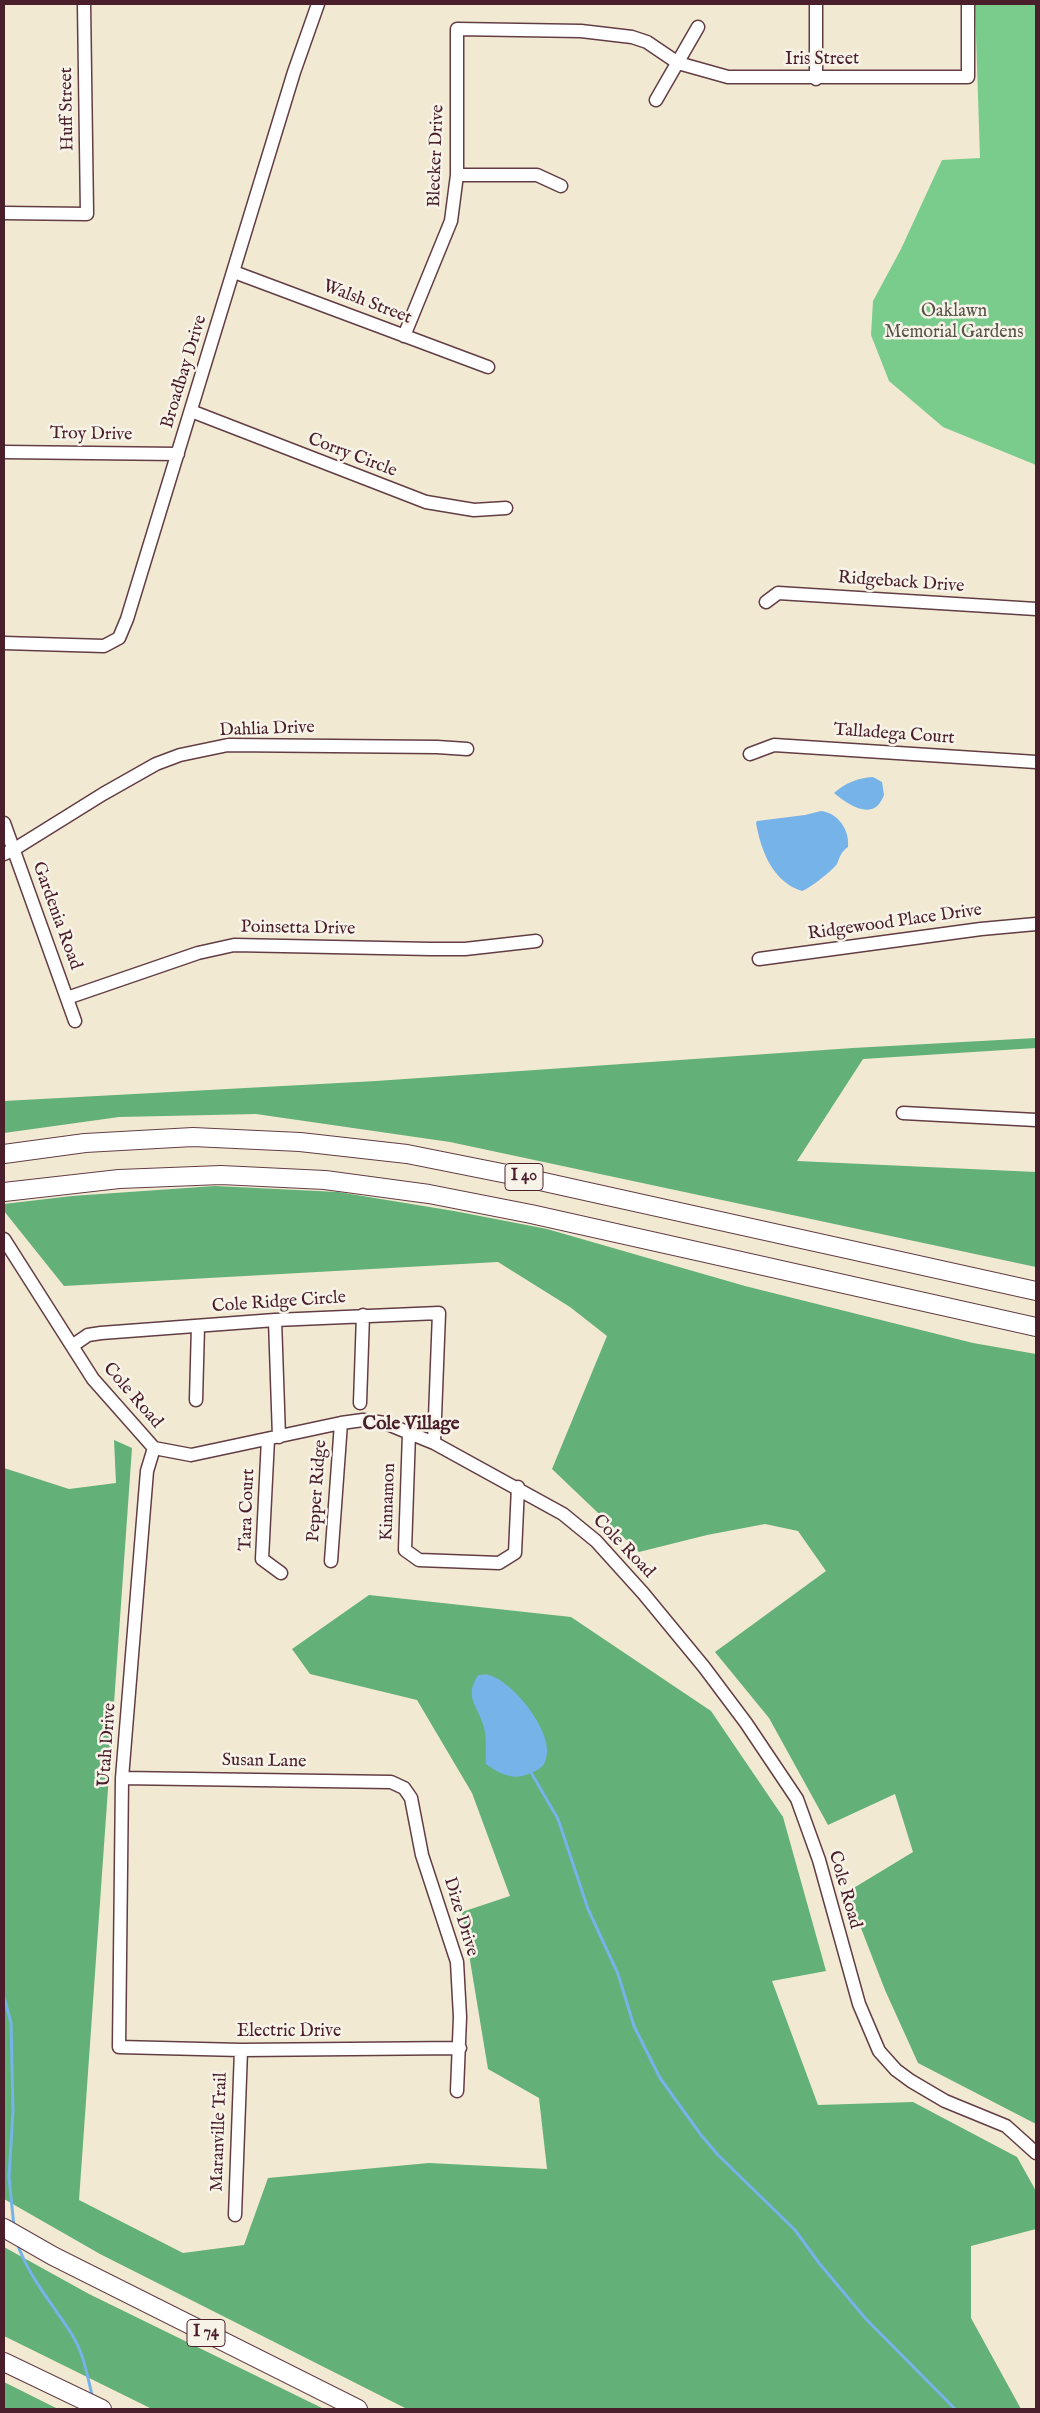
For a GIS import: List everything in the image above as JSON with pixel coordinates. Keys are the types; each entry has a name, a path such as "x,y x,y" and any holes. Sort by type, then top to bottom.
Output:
{"highway":[{"name":"I 40","path":"4,1154 85,1143 193,1137 300,1142 407,1154 517,1176 1036,1291"},
{"name":"I 40","path":"4,1192 119,1179 221,1175 325,1180 410,1191 531,1214 1036,1327"},
{"path":"4,2224 53,2256"},
{"name":"I 74","path":"4,2228 53,2256 358,2409"},
{"path":"4,2362 102,2409"}],"street":[{"name":"Huff Street","path":"4,213 87,214 84,4"},
{"name":"Broadbay Drive","path":"4,643 104,646 119,638 127,619 294,72 318,4"},
{"path":"816,4 816,78"},
{"name":"Iris Street","path":"457,29 581,32 632,37 647,42 678,63 728,77 968,77 968,4"},
{"path":"656,100 698,27"},
{"name":"Blecker Drive","path":"404,336 451,221 456,175 457,29"},
{"path":"456,175 537,175 561,186"},
{"name":"Walsh Street","path":"234,272 488,367"},
{"name":"Corry Circle","path":"191,412 426,502 474,510 506,508"},
{"name":"Troy Drive","path":"4,452 178,454"},
{"name":"Ridgeback Drive","path":"766,602 778,593 1036,609"},
{"name":"Dahlia Drive","path":"8,852 156,764 180,755 228,745 438,747 467,749"},
{"name":"Talladega Court","path":"750,754 774,745 1036,762"},
{"name":"Gardenia Road","path":"4,823 8,852 75,1021"},
{"name":"Ridgewood Place Drive","path":"759,959 981,929 1036,924"},
{"name":"Poinsetta Drive","path":"67,998 198,953 234,945 465,949 536,941"},
{"path":"903,1113 1036,1120"},
{"name":"Cole Road","path":"4,1239 92,1379 154,1448 191,1455 341,1423 363,1420 385,1423 434,1443 517,1493 563,1514 596,1541 654,1606 704,1667 784,1776 805,1819 859,2004 871,2036 887,2061 911,2081 945,2102 1006,2126 1036,2153"},
{"name":"Cole Ridge Circle","path":"72,1346 88,1335 274,1320 439,1313 434,1443"},
{"name":"Cole Ridge Circle","path":"360,1403 363,1315"},
{"path":"274,1320 275,1436"},
{"path":"196,1400 198,1326"},
{"name":"Pepper Ridge","path":"331,1561 341,1423"},
{"name":"Kinnamon","path":"409,1433 405,1550 419,1560 499,1563 516,1553 517,1493"},
{"name":"Tara Court","path":"275,1436 262,1560 281,1573"},
{"name":"Utah Drive","path":"119,2047 122,1778 147,1471 154,1448"},
{"name":"Susan Lane","path":"122,1778 391,1782 404,1788"},
{"name":"Dize Drive","path":"404,1788 411,1798 422,1855 457,1962 460,2048 457,2091"},
{"name":"Electric Drive","path":"119,2047 241,2050 460,2048"},
{"name":"Maranville Trail","path":"235,2215 241,2050"}],"green space":[{"name":"Oaklawn Memorial Gardens","path":"975,4 1036,4 1036,465 943,427 889,381 871,335 873,301 901,249 942,160 980,158"},
{"path":"1036,1038 1036,1048 863,1059 797,1161 1036,1172 1036,1267 450,1142 256,1114 119,1117 4,1133 4,1101 376,1081 853,1048"},
{"path":"215,1186 338,1192 454,1211 547,1229 745,1286 973,1343 1036,1354 1036,2124 918,2063 885,1990 847,1892 913,1852 895,1794 828,1825 769,1718 715,1652 826,1571 798,1531 765,1524 707,1535 639,1552 552,1469 607,1336 570,1307 498,1262 64,1286 4,1211 4,1204 72,1196"},
{"path":"114,1440 132,1448 79,2200 183,2253 244,2245 268,2178 429,2163 547,2169 539,2098 488,2069 462,1912 510,1896 472,1793 417,1700 310,1674 292,1649 369,1595 571,1617 711,1711 783,1817 826,1971 772,1981 818,2105 913,2102 1017,2157 1036,2191 1036,2229 971,2246 971,2318 1021,2409 407,2409 100,2254 4,2199 4,1468 69,1489 116,1483"},
{"path":"4,2247 89,2294 324,2409 152,2409 4,2336"},
{"path":"4,2382 58,2409 4,2409"}],"water":[{"path":"873,777 882,782 884,795 880,803 874,808 868,810 861,809 847,803 834,793 852,782"},
{"path":"821,811 833,815 842,823 847,834 848,847 842,852 837,864 831,870 802,891 783,881 776,873 761,844 756,823 757,821"},
{"path":"478,1675 488,1675 499,1679 521,1699 531,1712 546,1740 547,1753 544,1764 539,1769 517,1777 501,1773 486,1764 485,1732 472,1697 472,1690"}],"waterway":[{"path":"529,1769 558,1819 588,1909 618,1974 634,2026 660,2078 701,2135 718,2155 795,2230 819,2263 865,2318 955,2409"},
{"path":"4,1997 11,2023 13,2111 9,2177 14,2227"},
{"path":"17,2243 34,2278 79,2348 85,2364 93,2399"}],"district":[{"name":"Cole Village","path":"411,1425"}]}
